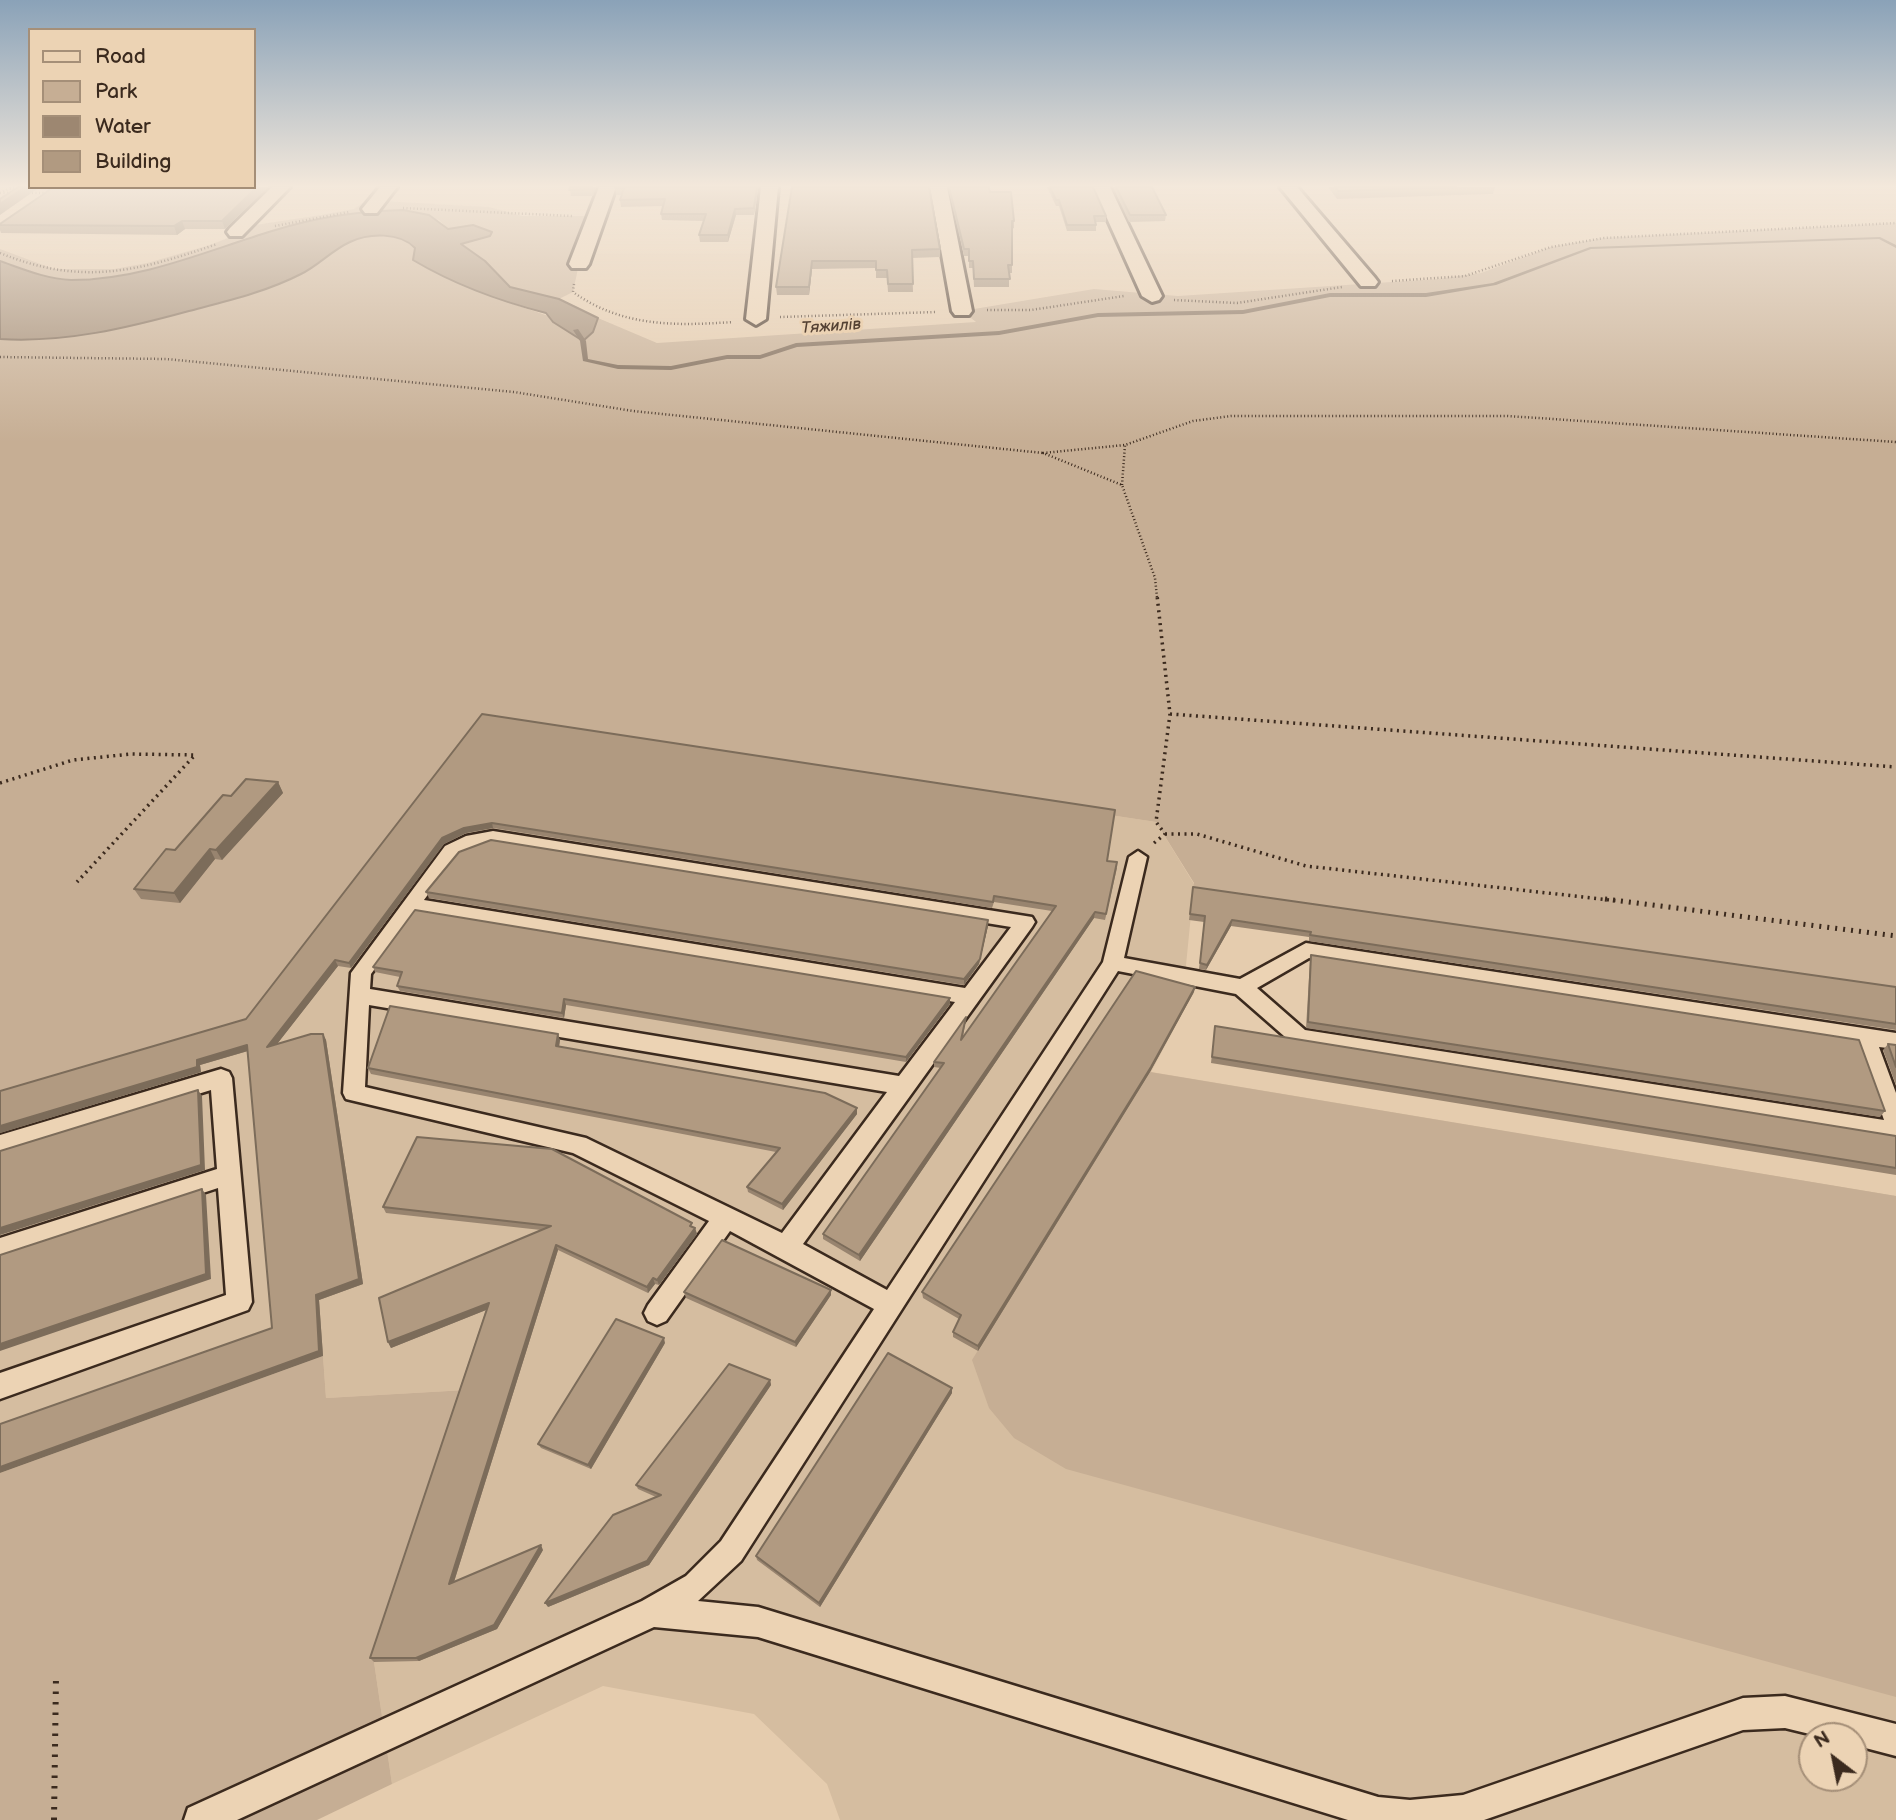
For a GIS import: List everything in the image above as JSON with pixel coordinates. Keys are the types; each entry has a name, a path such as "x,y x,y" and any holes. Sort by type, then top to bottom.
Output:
{"street":[{"path":"756,319 761,272"},
{"path":"954,272 962,311"},
{"path":"1141,272 1152,296"},
{"path":"1360,272 1368,282"}],"lane":[{"path":"786,1247 1025,922 493,837 472,840 451,850 360,973 354,1093 578,1145 786,1247 890,1305"},
{"path":"201,1820 653,1612 696,1586 731,1551 1113,963 1138,857"},
{"path":"411,905 970,997"},
{"path":"1242,987 1306,950 1896,1041"},
{"path":"1113,963 1242,987 1299,1037 1896,1131"},
{"path":"359,995 904,1086"},
{"path":"1865,1037 1896,1123"},
{"path":"0,1144 220,1078 239,1302 0,1385"},
{"path":"0,1249 228,1175"},
{"path":"657,1313 725,1218"},
{"path":"653,1612 758,1622 1378,1813 1410,1816 1463,1811 1743,1714 1785,1712 1896,1740"}],"path":[{"path":"63,272 85,272"},
{"path":"577,272 573,292 589,306 619,319 671,325 756,319 1031,310 1110,296 1152,296 1202,305 1278,300 1368,282 1465,276 1477,272"},
{"path":"0,357 180,360 513,392 634,411 1042,453 1125,445 1193,421 1231,416 1508,416 1896,442"},
{"path":"1125,445 1122,485 1155,578 1170,714 1156,822 1164,834"},
{"path":"1042,453 1122,485"},
{"path":"1170,714 1896,767"},
{"path":"0,783 73,760 131,754 195,755 76,882"},
{"path":"1138,857 1164,834 1197,834 1306,866 1533,890 1896,936"},
{"path":"54,1820 56,1677"}],"shaded area":[{"path":"484,720 1156,822 1194,884 1181,1016 1151,1072 1896,1196 1896,1820 840,1820 827,1784 754,1714 603,1686 392,1784 374,1662 466,1390 326,1398 323,1356 0,1473 0,1098"}],"green space":[{"path":"31,272 138,272 70,280"},
{"path":"306,272 434,272 478,291 593,332 598,318 657,343 976,322 962,311 1094,289 1178,296 1437,279 1481,273 1896,272 1896,993 1192,893 1194,883 1156,822 484,720 249,1025 0,1098 0,339 48,339 96,333 142,323 232,300"},
{"path":"496,272 577,272 573,292 559,299 510,287"},
{"path":"1150,1072 1896,1196 1896,1697 1066,1469 1014,1438 989,1408 972,1360"},
{"path":"323,1356 326,1398 466,1390 374,1662 392,1784 317,1820 0,1820 0,1473"}],"water":[{"path":"0,272 32,272 71,280 138,272 305,272 232,300 142,323 96,333 48,339 0,339"},
{"path":"435,272 496,272 510,287 559,299 598,318 593,332 583,341 553,322 546,313 511,303"}],"building":[{"path":"778,272 811,272 809,287 776,287"},
{"path":"887,272 913,272 913,284 888,284"},
{"path":"974,272 1009,272 1010,279 974,279"},
{"path":"482,714 1115,810 1107,861 1117,862 1106,914 1095,912 859,1255 823,1234 944,1063 934,1062 966,1017 961,1040 1056,906 994,896 993,902 492,823 464,828 442,838 349,963 335,960 267,1047 311,1034 323,1034 359,1279 316,1295 319,1351 0,1467 0,1424 272,1328 247,1045 197,1060 197,1067 0,1126 0,1091 246,1019"},
{"path":"246,779 278,782 216,850 210,849 174,893 134,889 166,849 175,850 223,795 231,796"},
{"path":"491,840 988,920 980,959 964,979 426,892 459,852"},
{"path":"1193,887 1896,987 1896,1024 1310,935 1311,932 1232,920 1207,965 1200,963 1205,916 1190,914"},
{"path":"415,910 950,998 906,1057 564,999 562,1013 397,986 402,972 373,967"},
{"path":"1311,955 1859,1040 1885,1111 1308,1022"},
{"path":"1136,971 1195,987 1151,1067 978,1346 953,1332 961,1315 922,1292"},
{"path":"390,1006 558,1034 556,1046 825,1093 857,1108 782,1204 747,1187 780,1148 368,1068"},
{"path":"1215,1026 1896,1136 1896,1168 1212,1057"},
{"path":"1888,1044 1896,1045 1896,1067"},
{"path":"198,1090 201,1165 0,1228 0,1151"},
{"path":"417,1137 552,1149 692,1223 690,1226 695,1228 657,1280 653,1278 647,1287 556,1245 449,1584 541,1545 494,1625 416,1658 370,1658 489,1303 388,1342 379,1298 551,1226 383,1207"},
{"path":"202,1189 206,1274 0,1344 0,1255"},
{"path":"722,1240 831,1290 795,1342 684,1292"},
{"path":"616,1319 664,1338 588,1465 538,1444"},
{"path":"888,1353 952,1388 819,1603 756,1556"},
{"path":"729,1364 770,1380 647,1561 545,1603 613,1515 661,1495 636,1485"}],"waterway":[{"name":"Тяжилів","path":"576,330 583,341 585,360 618,367 671,368 727,357 760,357 796,345 999,333 1098,315 1243,312 1330,295 1426,295 1494,284 1526,272"}]}
